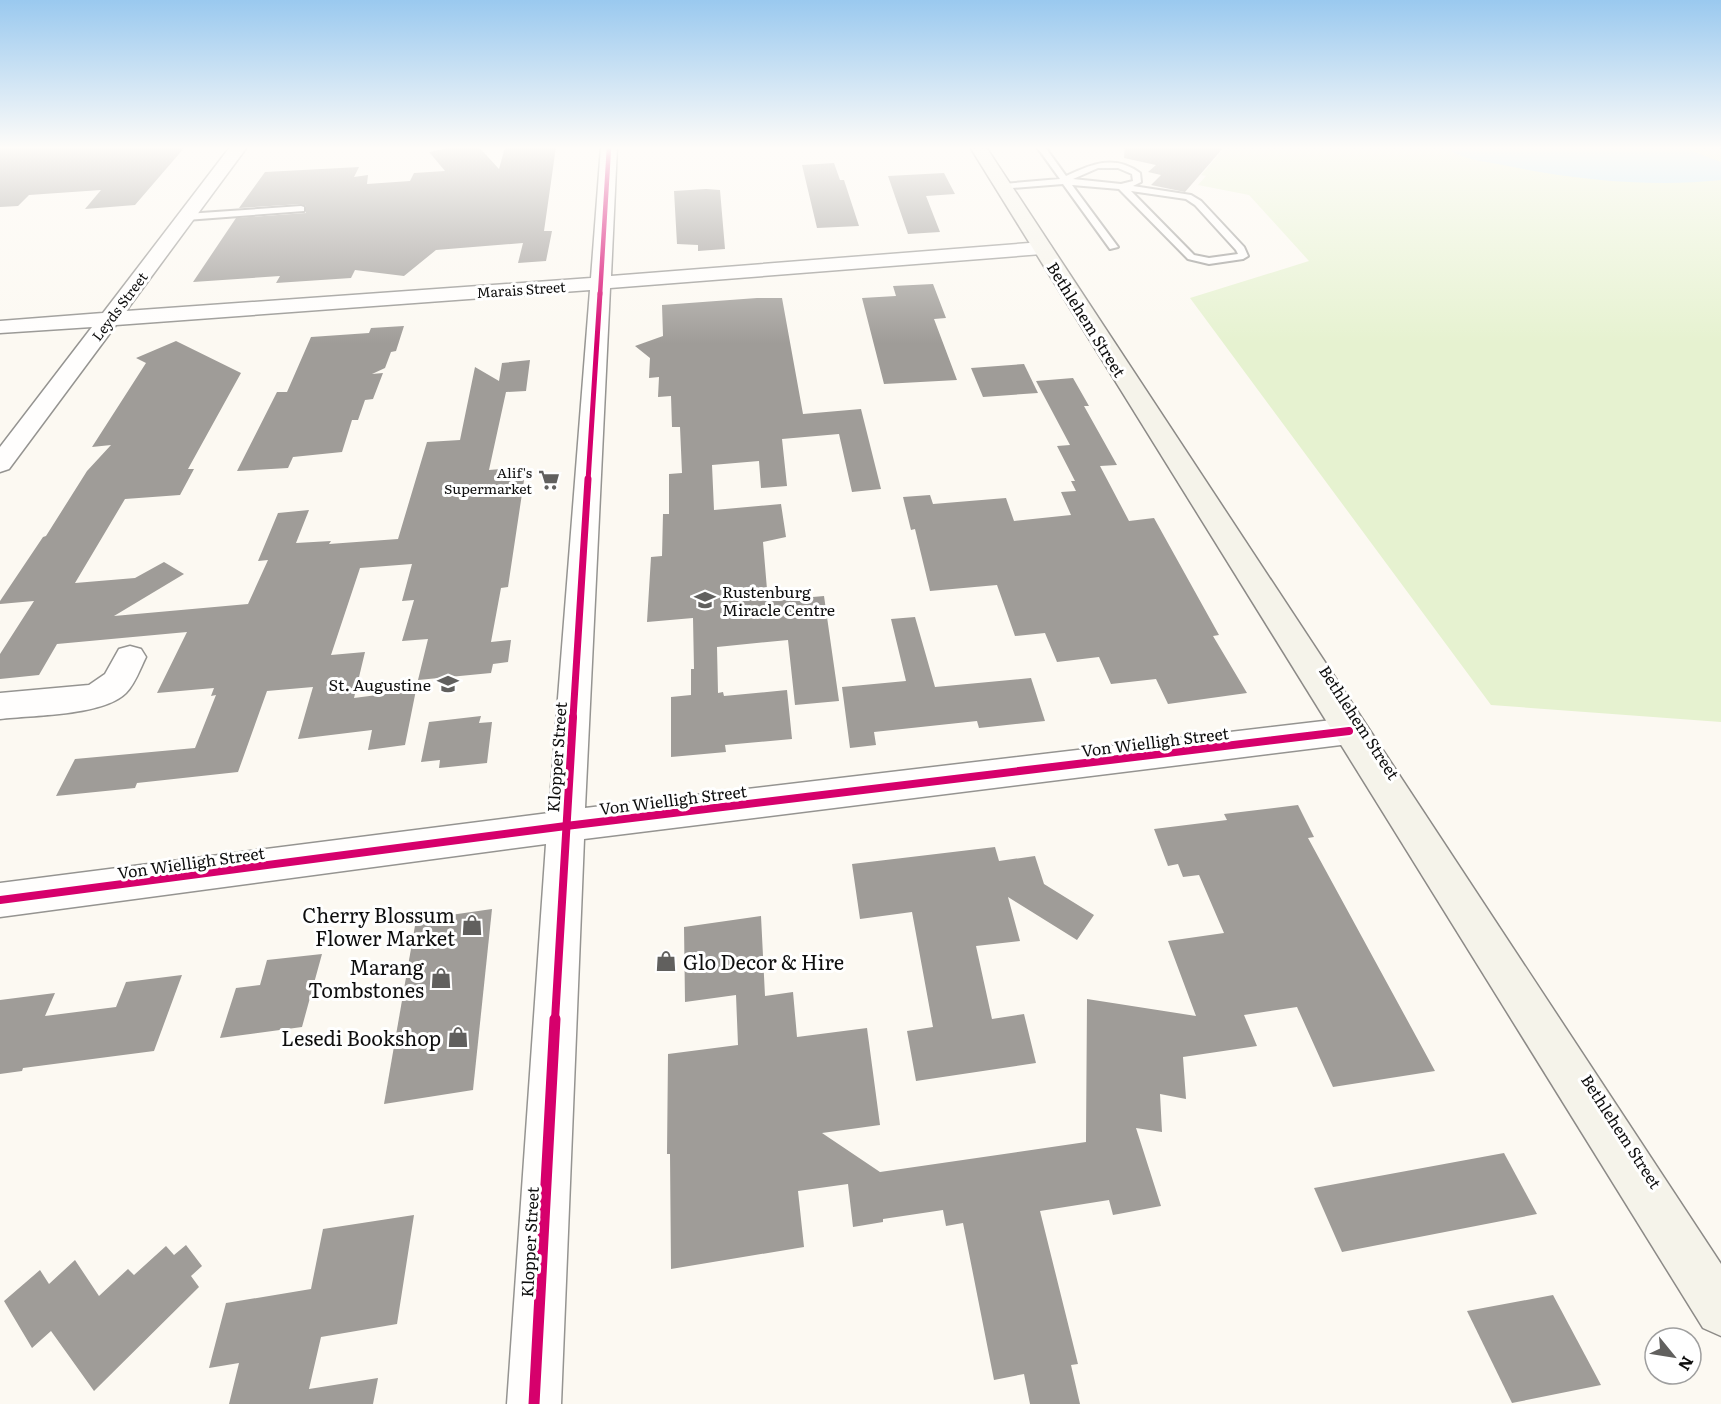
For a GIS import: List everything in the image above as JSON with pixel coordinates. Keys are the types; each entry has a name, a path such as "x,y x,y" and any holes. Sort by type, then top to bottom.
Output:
{"main road":[{"name":"Bethlehem Street","path":"1020,213 1721,1310"}],"street":[{"name":"Leyds Street","path":"0,464 189,213"},
{"name":"Klopper Street","path":"534,1404 566,826 605,213"},
{"name":"Marais Street","path":"0,327 600,284 1042,248"},
{"path":"0,706 92,697 103,693 116,686 130,657"},
{"name":"Von Wielligh Street","path":"0,900 566,826 1350,731"}],"lane":[{"path":"186,217 250,213"},
{"path":"1087,213 1113,247"},
{"path":"1147,213 1191,257 1209,261 1243,256 1241,249 1207,213"}],"green space":[{"path":"1265,213 1721,213 1721,722 1491,705 1190,298 1309,261"}],"building":[{"path":"306,213 547,213 544,231 552,231 546,261 518,263 523,243 436,250 404,276 355,270 351,278 276,283 280,276 193,282 236,218"},
{"path":"675,213 722,213 725,249 698,251 698,245 677,244"},
{"path":"813,213 855,213 859,226 817,228"},
{"path":"901,213 932,213 940,232 908,234"},
{"path":"933,284 946,318 934,319 957,380 884,384 862,298 896,296 893,286"},
{"path":"782,298 803,414 861,409 881,489 852,492 839,434 782,439 787,486 761,488 759,461 712,465 714,510 781,504 786,537 763,542 768,601 824,596 839,701 795,705 788,640 717,647 718,693 723,692 724,696 787,690 792,739 725,745 726,752 671,757 671,697 691,695 691,669 694,669 693,618 647,622 651,557 662,556 663,514 669,514 669,474 682,473 680,427 672,427 671,396 658,397 659,377 649,378 650,358 635,346 663,336 662,305"},
{"path":"404,326 396,351 391,352 385,368 372,374 383,373 373,399 365,400 358,420 352,420 342,452 293,457 288,468 237,471 277,392 287,392 311,337 369,333 371,328"},
{"path":"176,341 241,373 188,469 194,469 180,495 125,499 75,583 135,578 164,562 184,574 114,616 248,604 268,560 258,561 278,513 309,510 296,543 331,541 329,544 398,539 427,442 460,440 475,367 499,381 502,363 530,360 526,391 506,392 489,470 526,467 508,587 501,588 491,642 511,640 508,662 493,664 491,673 418,680 428,639 402,641 414,600 402,601 412,564 360,568 331,655 365,652 354,698 416,690 405,745 368,750 372,730 298,739 313,687 267,691 238,772 137,783 135,788 56,796 75,759 195,748 216,695 211,696 214,688 157,693 187,632 57,644 39,675 0,679 0,654 34,601 0,604 0,601 43,537 46,536 87,471 111,445 92,447 146,363 136,358"},
{"path":"1024,364 1038,393 983,397 971,368"},
{"path":"1073,378 1089,406 1084,406 1117,465 1100,466 1129,521 1154,518 1219,635 1213,636 1247,693 1168,704 1156,679 1111,684 1099,657 1057,662 1045,633 1015,636 997,585 930,591 915,529 911,530 903,497 930,495 933,504 1006,498 1014,521 1071,515 1061,492 1076,491 1071,481 1075,481 1057,446 1070,445 1036,381"},
{"path":"915,617 935,687 1031,678 1045,721 979,728 977,721 874,732 876,745 850,748 842,687 906,681 891,619"},
{"path":"481,716 479,723 492,722 487,763 439,768 440,760 421,762 429,722"},
{"path":"1298,805 1314,837 1308,838 1435,1071 1333,1087 1297,1007 1244,1015 1257,1046 1183,1057 1186,1099 1160,1094 1162,1132 1136,1128 1161,1206 1113,1215 1109,1200 1040,1211 1078,1364 1071,1365 1080,1404 1030,1404 1024,1374 994,1380 963,1223 946,1226 943,1210 883,1219 883,1222 853,1227 848,1184 798,1191 804,1247 671,1269 670,1154 667,1154 668,1054 738,1045 736,995 685,1002 684,927 761,916 765,996 793,992 797,1037 867,1028 880,1125 822,1133 880,1172 1086,1142 1087,999 1196,1016 1168,941 1224,933 1199,875 1183,877 1178,864 1168,866 1154,829 1227,820 1224,814"},
{"path":"995,847 999,861 1035,856 1044,884 1094,915 1077,940 1008,897 1020,941 976,946 992,1019 1024,1014 1036,1063 916,1081 907,1031 933,1027 912,912 860,919 852,864"},
{"path":"492,909 473,1090 384,1104 416,920"},
{"path":"322,954 302,1027 220,1038 236,988 260,985 267,960"},
{"path":"182,975 154,1051 23,1068 22,1071 0,1074 0,1000 55,993 45,1016 116,1007 126,982"},
{"path":"1504,1153 1537,1214 1342,1252 1314,1188"},
{"path":"414,1215 397,1324 321,1337 309,1389 378,1378 373,1404 229,1404 239,1363 209,1368 226,1303 311,1289 323,1229"},
{"path":"186,1245 202,1266 191,1276 199,1287 94,1391 51,1331 32,1348 4,1301 40,1270 49,1284 75,1260 99,1296 128,1269 134,1275 166,1246 174,1255"},
{"path":"1553,1295 1601,1385 1512,1403 1467,1311"}],"cycle path":[{"path":"534,1404 566,826 605,213"},
{"path":"0,900 566,826 1349,731"}],"place":[{"name":"Alif's Supermarket","path":"549,480"},
{"name":"Rustenburg Miracle Centre","path":"705,600"},
{"name":"St. Augustine","path":"448,684"},
{"name":"Cherry Blossum Flower Market","path":"472,925"},
{"name":"Glo Decor & Hire","path":"666,961"},
{"name":"Marang Tombstones","path":"441,978"},
{"name":"Lesedi Bookshop","path":"458,1037"}]}
